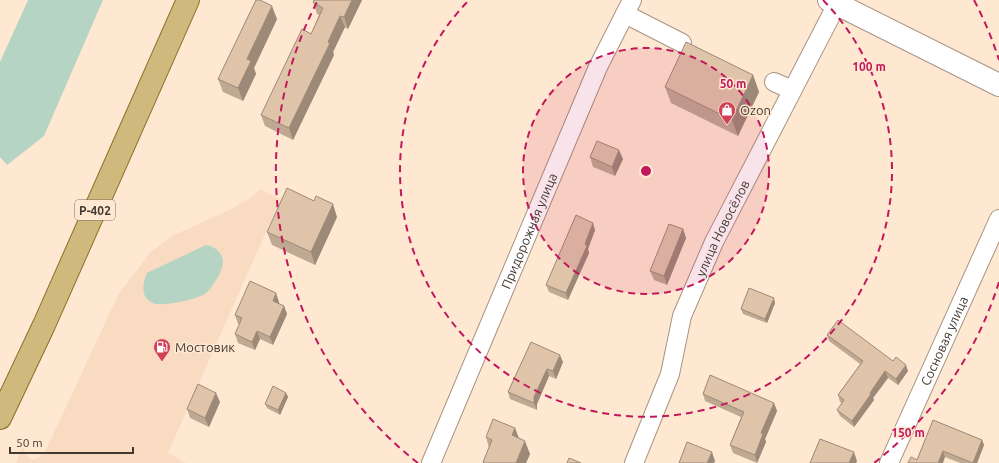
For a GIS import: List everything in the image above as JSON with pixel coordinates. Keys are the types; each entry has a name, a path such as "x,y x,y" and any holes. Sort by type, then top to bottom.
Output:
{"main road":[{"name":"Р-402","path":"0,418 44,325 188,0"}],"street":[{"path":"833,2 999,85"},
{"name":"улица Новосёлов","path":"634,463 670,374 682,316 714,242 792,90 833,2"},
{"path":"628,7 682,43"},
{"name":"Придорожная улица","path":"431,463 598,67 628,7"},
{"path":"774,82 792,90"},
{"name":"Сосновая улица","path":"889,463 999,219"}],"shaded area":[{"path":"260,189 284,201 278,205 168,453 186,463 16,463 23,445 25,454 32,460 45,452 118,295 150,253 172,236 229,210 252,197"}],"green space":[{"path":"28,0 103,0 44,136 7,165 0,157 0,62"},
{"path":"206,245 217,250 223,261 219,275 212,287 206,293 189,300 167,304 156,304 147,299 143,287 147,273"}],"building":[{"path":"256,0 260,0 272,6 247,59 251,61 238,88 218,79"},
{"path":"314,0 352,0 344,17 340,16 328,42 330,43 289,128 261,115 302,29 311,34 323,8 313,2"},
{"path":"686,42 753,75 732,120 665,87"},
{"path":"597,141 619,150 612,167 590,157"},
{"path":"287,188 314,201 316,196 333,204 311,252 267,232"},
{"path":"576,215 593,223 585,244 587,246 566,293 546,285"},
{"path":"669,224 683,229 664,276 650,271"},
{"path":"250,281 276,293 273,301 284,306 270,337 257,331 252,342 235,334 242,318 235,315"},
{"path":"749,288 774,298 765,319 741,309"},
{"path":"838,320 893,361 896,357 906,365 896,379 885,371 852,421 837,410 844,400 838,395 863,361 827,335"},
{"path":"531,342 560,355 553,371 547,369 534,397 534,403 508,392"},
{"path":"710,375 774,403 761,433 763,434 755,455 730,445 744,412 703,394"},
{"path":"198,384 216,393 205,418 187,409"},
{"path":"273,386 286,393 278,410 265,404"},
{"path":"493,419 515,428 512,435 525,441 516,463 483,462 492,440 486,437"},
{"path":"933,420 982,440 973,463 943,451 938,463 908,463 911,457 917,460"},
{"path":"820,439 854,452 849,463 810,463"},
{"path":"687,442 712,452 707,463 679,463"},
{"path":"569,458 581,463 567,463"}],"place":[{"name":"Ozon","path":"727,125"},
{"name":"Мостовик","path":"162,362"}]}
